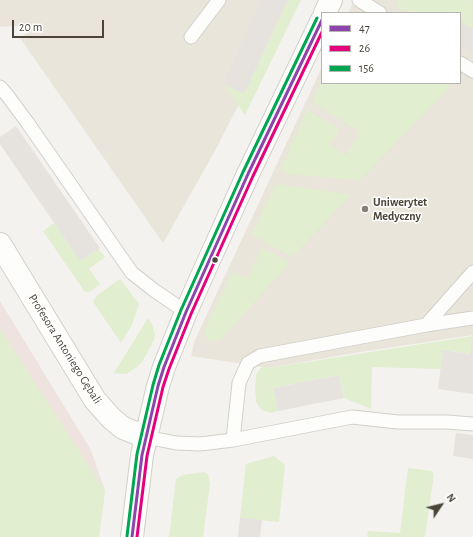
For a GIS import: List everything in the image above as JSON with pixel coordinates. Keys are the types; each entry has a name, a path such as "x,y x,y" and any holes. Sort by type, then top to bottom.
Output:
{"street":[{"path":"325,12 331,0"},
{"path":"132,537 142,455 162,373 186,312 248,174 321,22"},
{"name":"Profesora Antoniego Gębali","path":"0,244 95,400 111,418 124,428 146,437"}],"lane":[{"path":"191,37 219,0"},
{"path":"359,0 378,12"},
{"path":"461,63 473,71"},
{"path":"0,88 27,122 132,273 186,312"},
{"path":"426,325 473,272"},
{"path":"233,440 240,383 248,363 260,356 426,325 473,318"},
{"path":"146,437 176,443 200,444 233,440 352,416 398,422 447,422 473,424"}],"shaded area":[{"path":"0,0 288,0 244,94 216,149 163,243 20,38 38,25 0,27"},
{"path":"261,0 288,0 244,94 223,84"},
{"name":"Uniwerytet Medyczny","path":"355,0 473,0 473,335 360,352 269,368 191,356 195,340 321,69 321,84 461,84 461,12 349,12"},
{"path":"461,22 473,29 473,54 461,47"},
{"path":"16,126 100,248 80,261 0,144 0,137"},
{"path":"0,301 91,450 105,491 99,537 0,537"},
{"path":"472,340 473,394 438,389 443,350 470,354"},
{"path":"339,375 344,398 278,411 273,388"},
{"path":"456,433 473,435 473,459 453,456"},
{"path":"240,518 262,520 260,537 238,537"}],"green space":[{"path":"288,0 301,0 245,115 223,84 244,93"},
{"path":"398,0 472,0 473,29 461,22 461,12 405,12 396,6"},
{"path":"321,83 448,84 451,86 360,180 286,174 281,168 307,110 339,129 330,145 346,155 360,132 312,102"},
{"path":"278,184 351,195 296,253 291,256 254,236 252,233 275,186"},
{"path":"54,223 80,261 98,249 105,257 89,269 100,284 90,292 85,292 43,231"},
{"path":"262,248 287,261 289,264 221,339 213,341 208,340 205,335 206,327 232,272 247,279"},
{"path":"120,279 139,304 132,325 121,343 93,302 96,296"},
{"path":"148,318 152,324 155,334 154,340 143,361 126,374 114,373"},
{"path":"0,329 105,491 99,537 0,537"},
{"path":"473,336 471,354 443,350 441,369 372,367 371,409 344,398 339,375 273,388 278,411 270,413 264,411 259,407 256,401 256,375 262,367 269,368"},
{"path":"274,456 285,465 279,522 240,518 246,464"},
{"path":"408,468 432,471 434,474 425,537 367,537 368,531 400,533"},
{"path":"204,472 208,474 210,484 203,537 169,537 176,479 183,475"}],"transit line":[{"name":"156","path":"127,536 137,454 159,365 181,310 243,172 317,18"},
{"name":"47","path":"132,537 142,455 158,386 164,367 186,312 248,174 321,22"},
{"name":"26","path":"137,537 147,456 163,387 169,369 191,314 253,176 321,34"}],"place":[{"name":"Uniwerytet Medyczny","path":"365,209"}]}
